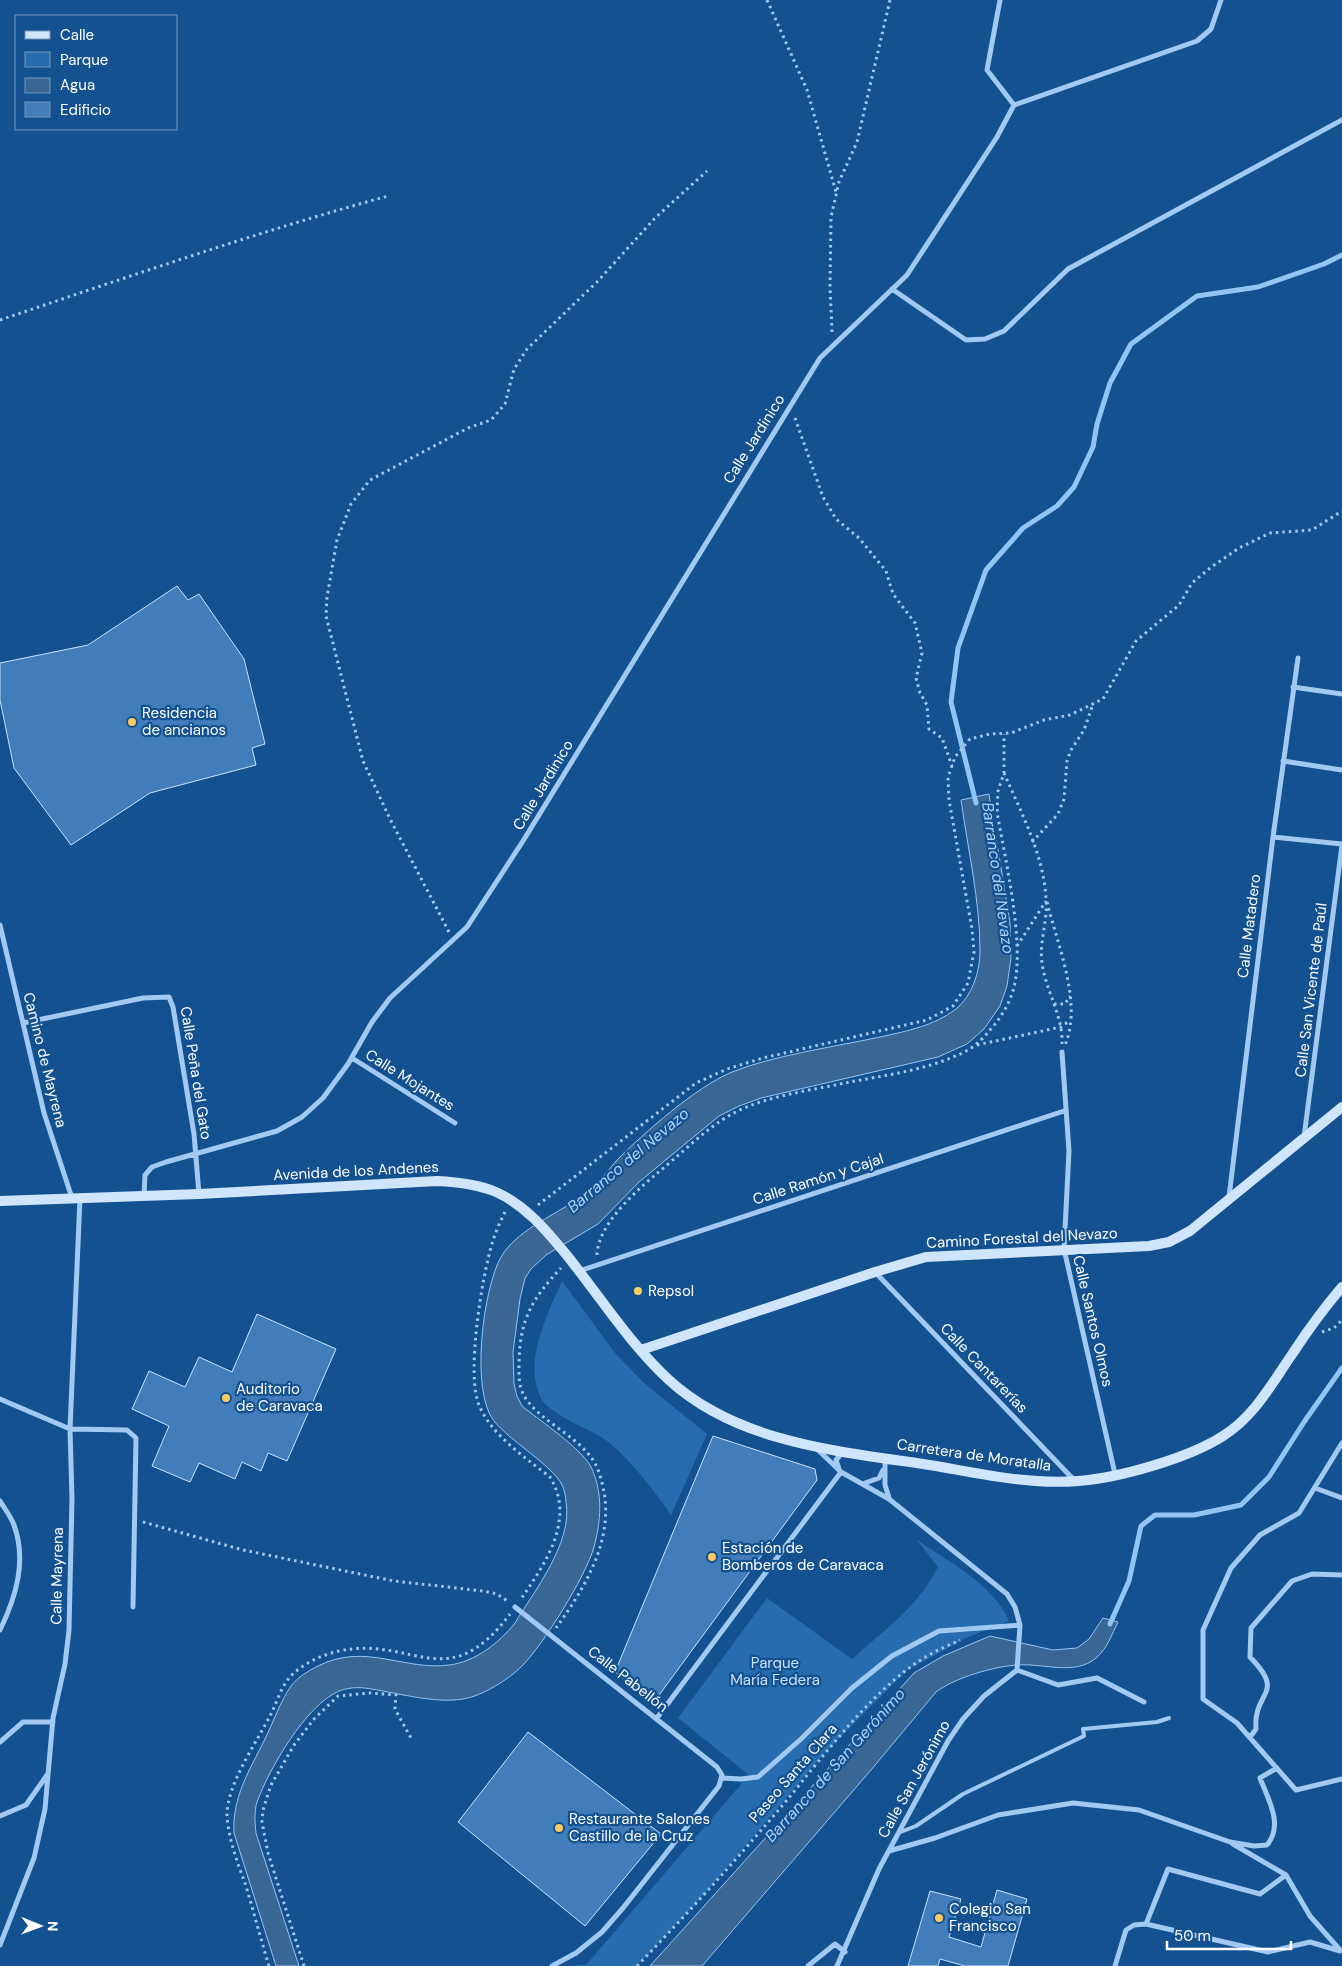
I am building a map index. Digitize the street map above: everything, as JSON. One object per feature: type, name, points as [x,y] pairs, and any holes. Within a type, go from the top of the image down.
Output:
[{"type":"main road","name":"Camino Forestal del Nevazo","points":[[641,1350],[908,1261],[946,1255],[1149,1246],[1169,1242],[1190,1231],[1342,1106]]},
{"type":"main road","name":"Avenida de los Andenes","points":[[0,1202],[199,1194],[437,1181],[473,1184],[510,1200],[528,1212],[570,1259],[641,1350]]},
{"type":"main road","name":"Carretera de Moratalla","points":[[641,1350],[671,1382],[714,1411],[752,1428],[815,1446],[855,1453],[885,1463],[1020,1479],[1076,1481],[1115,1474],[1190,1452],[1210,1444],[1244,1421],[1256,1407],[1316,1317],[1342,1287]]},
{"type":"street","points":[[1000,0],[987,70],[1014,104],[1197,41],[1211,29],[1220,0]]},
{"type":"street","name":"Calle Jardinico","points":[[144,1196],[146,1172],[166,1162],[196,1152],[277,1131],[302,1117],[323,1098],[352,1058],[372,1022],[390,998],[454,941],[479,910],[820,358],[907,275],[997,137],[1014,104]]},
{"type":"street","points":[[892,289],[966,340],[985,339],[1004,331],[1068,269],[1342,120]]},
{"type":"street","name":"Calle Matadero","points":[[1229,1198],[1273,837],[1298,658]]},
{"type":"street","points":[[1293,687],[1342,694]]},
{"type":"street","points":[[1283,761],[1342,770]]},
{"type":"street","points":[[1273,837],[1342,845]]},
{"type":"street","name":"Calle San Vicente de Paúl","points":[[1304,1137],[1342,845]]},
{"type":"street","name":"Camino de Mayrena","points":[[0,925],[44,1113],[76,1199]]},
{"type":"street","name":"Calle Peña del Gato","points":[[24,1023],[143,998],[169,998],[173,1007],[196,1152]]},
{"type":"street","name":"Calle Santos Olmos","points":[[1062,1052],[1064,1111],[1069,1151],[1064,1249],[1115,1474]]},
{"type":"street","name":"Calle Mojantes","points":[[352,1058],[455,1123]]},
{"type":"street","name":"Calle Ramón y Cajal","points":[[579,1271],[1064,1111]]},
{"type":"street","points":[[196,1152],[199,1194]]},
{"type":"street","name":"Calle Mayrena","points":[[0,1945],[34,1858],[45,1809],[52,1722],[65,1664],[69,1630],[72,1499],[70,1429],[76,1199]]},
{"type":"street","name":"Calle Cantarerías","points":[[875,1272],[1076,1481]]},
{"type":"street","points":[[0,1399],[70,1429],[118,1429],[132,1433],[136,1438],[133,1607]]},
{"type":"street","points":[[1342,1443],[1299,1513],[1260,1535],[1231,1568],[1203,1630],[1203,1699],[1237,1723],[1296,1790],[1342,1779]]},
{"type":"street","points":[[815,1446],[841,1472],[889,1499],[1007,1594],[1015,1606],[1020,1625],[1021,1643],[1018,1667],[1058,1685],[1097,1678],[1144,1702]]},
{"type":"street","points":[[841,1472],[836,1464],[839,1455],[855,1453]]},
{"type":"street","points":[[862,1483],[879,1478],[885,1463]]},
{"type":"street","points":[[885,1463],[889,1499]]},
{"type":"street","points":[[657,1718],[841,1472]]},
{"type":"street","points":[[1315,1488],[1342,1498]]},
{"type":"street","points":[[0,1501],[14,1524],[19,1548],[18,1589],[0,1630]]},
{"type":"street","points":[[1250,1737],[1256,1729],[1255,1717],[1269,1686],[1266,1673],[1250,1657],[1251,1628],[1292,1581],[1312,1574],[1342,1575]]},
{"type":"street","name":"Calle Pabellón","points":[[515,1607],[657,1718],[717,1767],[722,1776]]},
{"type":"street","points":[[0,1615],[6,1618]]},
{"type":"street","name":"Paseo Santa Clara","points":[[722,1776],[741,1779],[758,1777],[801,1739],[852,1688],[892,1656],[939,1631],[1020,1625]]},
{"type":"street","name":"Calle San Jerónimo","points":[[837,1966],[845,1952],[879,1869],[948,1741],[963,1719],[984,1696],[1018,1667]]},
{"type":"street","points":[[0,1742],[23,1722],[52,1722]]},
{"type":"street","points":[[888,1851],[935,1838],[998,1815],[1073,1803],[1139,1810],[1230,1842],[1254,1846],[1267,1844],[1272,1839],[1276,1827],[1274,1813],[1260,1778],[1277,1768]]},
{"type":"street","points":[[0,1816],[26,1805],[48,1774]]},
{"type":"street","points":[[552,1966],[589,1943],[623,1908],[719,1786],[722,1776]]},
{"type":"street","points":[[1230,1842],[1286,1875],[1310,1916],[1341,1952]]},
{"type":"street","points":[[1146,1924],[1168,1869],[1260,1894],[1286,1875]]},
{"type":"street","points":[[1115,1966],[1126,1930],[1134,1926],[1146,1924],[1268,1952],[1310,1942],[1341,1952]]},
{"type":"street","points":[[808,1966],[836,1944],[845,1952]]},
{"type":"lane","points":[[898,1833],[916,1826],[963,1794],[1084,1736],[1083,1729],[1156,1722],[1169,1718]]},
{"type":"path","points":[[767,0],[807,90],[836,195]]},
{"type":"path","points":[[833,346],[830,279],[832,217],[839,182],[857,142],[890,0]]},
{"type":"path","points":[[454,941],[390,819],[363,761],[326,616],[327,597],[337,540],[351,504],[370,480],[468,428],[491,420],[505,404],[514,369],[527,350],[598,281],[655,218],[707,171]]},
{"type":"path","points":[[0,320],[333,211],[388,196]]},
{"type":"path","points":[[790,406],[823,497],[836,518],[859,538],[886,571],[893,594],[915,622],[922,653],[916,678],[920,693],[927,705],[927,722],[929,729],[942,738],[952,766]]},
{"type":"path","points":[[528,1212],[696,1083],[727,1068],[763,1058],[927,1020],[953,1006],[968,983],[974,952],[972,929],[949,800],[948,776],[955,757],[970,739],[990,734],[1012,733],[1044,720],[1070,715],[1103,699],[1136,641],[1179,605],[1192,583],[1210,568],[1239,548],[1270,533],[1312,530],[1342,511]]},
{"type":"path","points":[[1032,842],[1058,814],[1064,799],[1067,761],[1071,750],[1084,730],[1093,704]]},
{"type":"path","points":[[974,1046],[996,1022],[1007,1005],[1014,988],[1016,947],[997,812],[998,791],[1004,772],[1004,733]]},
{"type":"path","points":[[1004,772],[1043,874],[1046,900],[1064,963],[1070,996],[1069,1036],[1062,1052]]},
{"type":"path","points":[[1016,947],[1046,900]]},
{"type":"path","points":[[1046,900],[1041,941],[1041,961],[1045,981],[1061,1027],[1062,1052]]},
{"type":"path","points":[[1053,1003],[1064,1004],[1070,996]]},
{"type":"path","points":[[596,1265],[597,1248],[602,1230],[645,1184],[732,1114],[769,1100],[805,1091],[931,1065],[974,1046],[1061,1027],[1069,1022]]},
{"type":"path","points":[[269,1966],[232,1842],[228,1805],[252,1750],[289,1678],[304,1665],[341,1650],[361,1649],[447,1660],[485,1642],[496,1633],[515,1607],[545,1562],[556,1536],[561,1513],[559,1495],[550,1477],[492,1425],[482,1413],[476,1398],[475,1359],[480,1302],[492,1244],[510,1200]]},
{"type":"path","points":[[551,1635],[569,1610],[596,1560],[607,1510],[602,1482],[594,1461],[572,1438],[527,1400],[520,1388],[520,1350],[523,1323],[531,1305],[542,1289],[570,1259]]},
{"type":"path","points":[[135,1519],[243,1550],[394,1581],[497,1594],[515,1607]]},
{"type":"path","name":"Paseo Santa Clara","points":[[637,1966],[695,1905],[821,1757],[869,1705],[929,1655],[966,1638]]},
{"type":"path","points":[[304,1966],[264,1835],[262,1810],[268,1792],[279,1770],[301,1735],[338,1696],[370,1693],[396,1695],[395,1709],[411,1738]]},
{"type":"green space","points":[[562,1281],[615,1353],[644,1383],[707,1434],[671,1515],[644,1478],[612,1445],[600,1436],[560,1415],[542,1400],[537,1386],[535,1371],[536,1355],[544,1324]]},
{"type":"green space","name":"Parque María Federa","points":[[916,1539],[956,1565],[981,1585],[993,1596],[1009,1621],[966,1638],[906,1671],[821,1757],[701,1898],[637,1966],[565,1966],[586,1965],[749,1775],[678,1718],[767,1598],[852,1659],[910,1606],[930,1581],[938,1567]]},
{"type":"water","points":[[989,794],[1010,923],[1011,958],[1007,986],[1000,1006],[984,1029],[967,1044],[938,1057],[761,1098],[719,1116],[639,1182],[598,1224],[546,1255],[531,1269],[525,1278],[520,1299],[513,1352],[514,1384],[517,1396],[522,1406],[571,1444],[592,1469],[596,1478],[600,1508],[594,1547],[582,1575],[563,1610],[531,1656],[510,1677],[478,1695],[452,1700],[427,1699],[365,1688],[348,1688],[326,1698],[290,1739],[270,1773],[255,1810],[256,1833],[299,1966],[276,1966],[234,1833],[234,1820],[239,1796],[247,1774],[287,1692],[303,1674],[335,1659],[368,1657],[432,1666],[459,1663],[477,1656],[502,1638],[515,1623],[551,1565],[564,1533],[567,1517],[566,1498],[562,1485],[550,1470],[494,1421],[487,1407],[482,1387],[482,1340],[485,1315],[489,1292],[501,1257],[519,1236],[571,1204],[594,1187],[617,1160],[656,1124],[687,1099],[718,1079],[732,1072],[767,1061],[920,1027],[939,1020],[962,1004],[971,990],[977,975],[980,951],[976,894],[961,800]]},
{"type":"water","points":[[1103,1618],[1118,1622],[1103,1650],[1088,1663],[1069,1668],[1018,1665],[998,1668],[953,1682],[936,1692],[702,1966],[650,1966],[914,1673],[943,1656],[990,1636],[1053,1650],[1077,1648],[1089,1639]]},
{"type":"building","name":"Residencia de ancianos","points":[[177,586],[188,600],[199,594],[244,659],[265,744],[252,748],[256,765],[150,793],[71,845],[14,768],[0,700],[0,663],[88,645]]},
{"type":"building","name":"Auditorio de Caravaca","points":[[257,1314],[336,1349],[287,1461],[268,1453],[261,1471],[242,1462],[235,1479],[199,1463],[190,1482],[152,1466],[169,1426],[132,1409],[149,1371],[185,1387],[199,1357],[232,1372]]},
{"type":"building","name":"Estación de Bomberos de Caravaca","points":[[713,1436],[815,1469],[817,1480],[654,1702],[615,1672]]},
{"type":"building","name":"Restaurante Salones Castillo de la Cruz","points":[[528,1732],[661,1834],[585,1926],[458,1822]]},
{"type":"building","name":"Colegio San Francisco","points":[[997,1890],[1027,1899],[1008,1966],[965,1966],[940,1959],[938,1966],[908,1966],[930,1891],[961,1899],[949,1937],[981,1947]]},
{"type":"waterway","name":"Barranco del Nevazo","points":[[976,803],[951,702],[958,648],[986,570],[1023,528],[1057,506],[1074,487],[1093,447],[1097,424],[1110,383],[1131,344],[1197,296],[1258,287],[1324,264],[1342,255]]},
{"type":"waterway","name":"Barranco de San Gerónimo","points":[[1110,1624],[1129,1581],[1141,1526],[1155,1515],[1194,1515],[1241,1505],[1269,1477],[1304,1422],[1342,1368]]},
{"type":"place","name":"Residencia de ancianos","points":[[132,722]]},
{"type":"place","name":"Repsol","points":[[638,1291]]},
{"type":"place","name":"Auditorio de Caravaca","points":[[226,1398]]},
{"type":"place","name":"Estación de Bomberos de Caravaca","points":[[712,1557]]},
{"type":"place","name":"Restaurante Salones Castillo de la Cruz","points":[[559,1828]]},
{"type":"place","name":"Colegio San Francisco","points":[[939,1918]]}]
